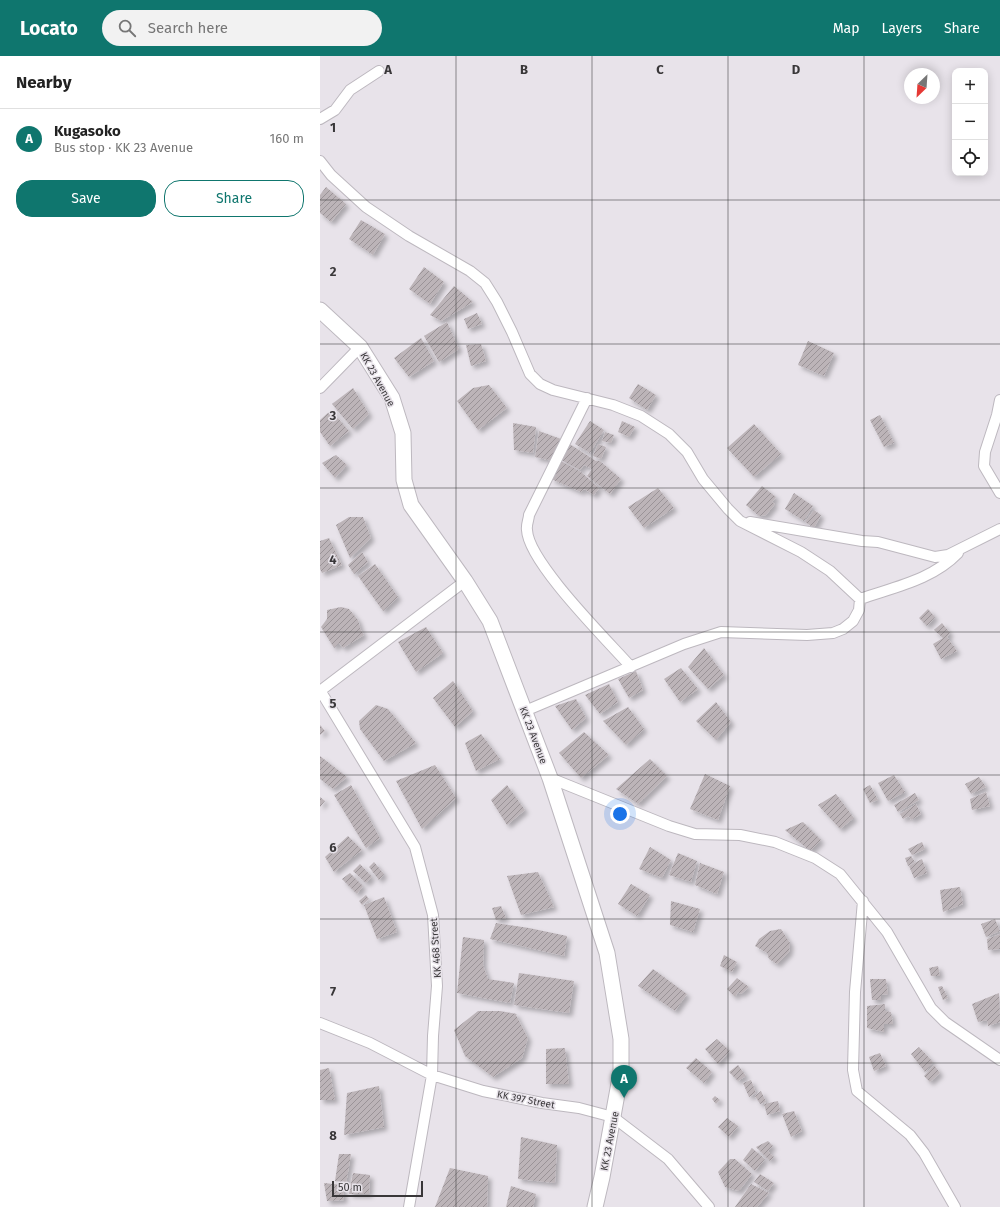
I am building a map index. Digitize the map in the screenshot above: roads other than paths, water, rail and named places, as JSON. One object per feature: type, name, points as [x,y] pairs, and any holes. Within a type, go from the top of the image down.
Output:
[{"type":"main road","name":"KK 23 Avenue","points":[[320,310],[360,347],[392,398],[403,433],[404,480],[411,506],[465,581],[490,621],[550,778],[607,953],[621,1039],[621,1072],[614,1117],[595,1207]]},
{"type":"street","points":[[320,119],[335,110],[350,90],[379,71]]},
{"type":"street","points":[[320,161],[331,174],[366,207],[409,236],[470,271],[485,283],[497,302],[512,332],[530,374],[540,384],[553,390],[613,405],[641,416],[669,434],[687,452],[703,479],[728,510],[740,521],[801,552],[824,567],[860,599]]},
{"type":"street","points":[[320,388],[360,347]]},
{"type":"street","points":[[587,398],[529,515],[526,530],[532,548],[547,572],[631,667]]},
{"type":"street","points":[[1000,400],[997,415],[985,452],[984,466],[1000,493]]},
{"type":"street","points":[[740,521],[878,542],[935,557],[948,555],[1000,528]]},
{"type":"street","points":[[860,599],[924,578],[952,559],[964,547]]},
{"type":"street","points":[[320,691],[465,581]]},
{"type":"street","points":[[525,711],[684,644],[721,632],[807,635],[833,634],[843,629],[853,621],[859,610],[860,599]]},
{"type":"street","name":"KK 468 Street","points":[[320,691],[415,847],[433,915],[437,986],[432,1075],[409,1207]]},
{"type":"street","points":[[550,778],[669,826],[695,834],[740,835],[775,842],[815,858],[840,874],[887,932],[931,1008],[945,1022],[1000,1060]]},
{"type":"street","points":[[863,901],[855,992],[853,1070],[857,1090],[910,1135],[924,1153],[955,1207]]},
{"type":"street","name":"KK 397 Street","points":[[320,1023],[370,1043],[432,1075],[483,1091],[542,1103],[579,1108],[614,1117],[668,1159],[709,1207]]},
{"type":"place","name":"Kugasoko","points":[[624,1098]]}]
